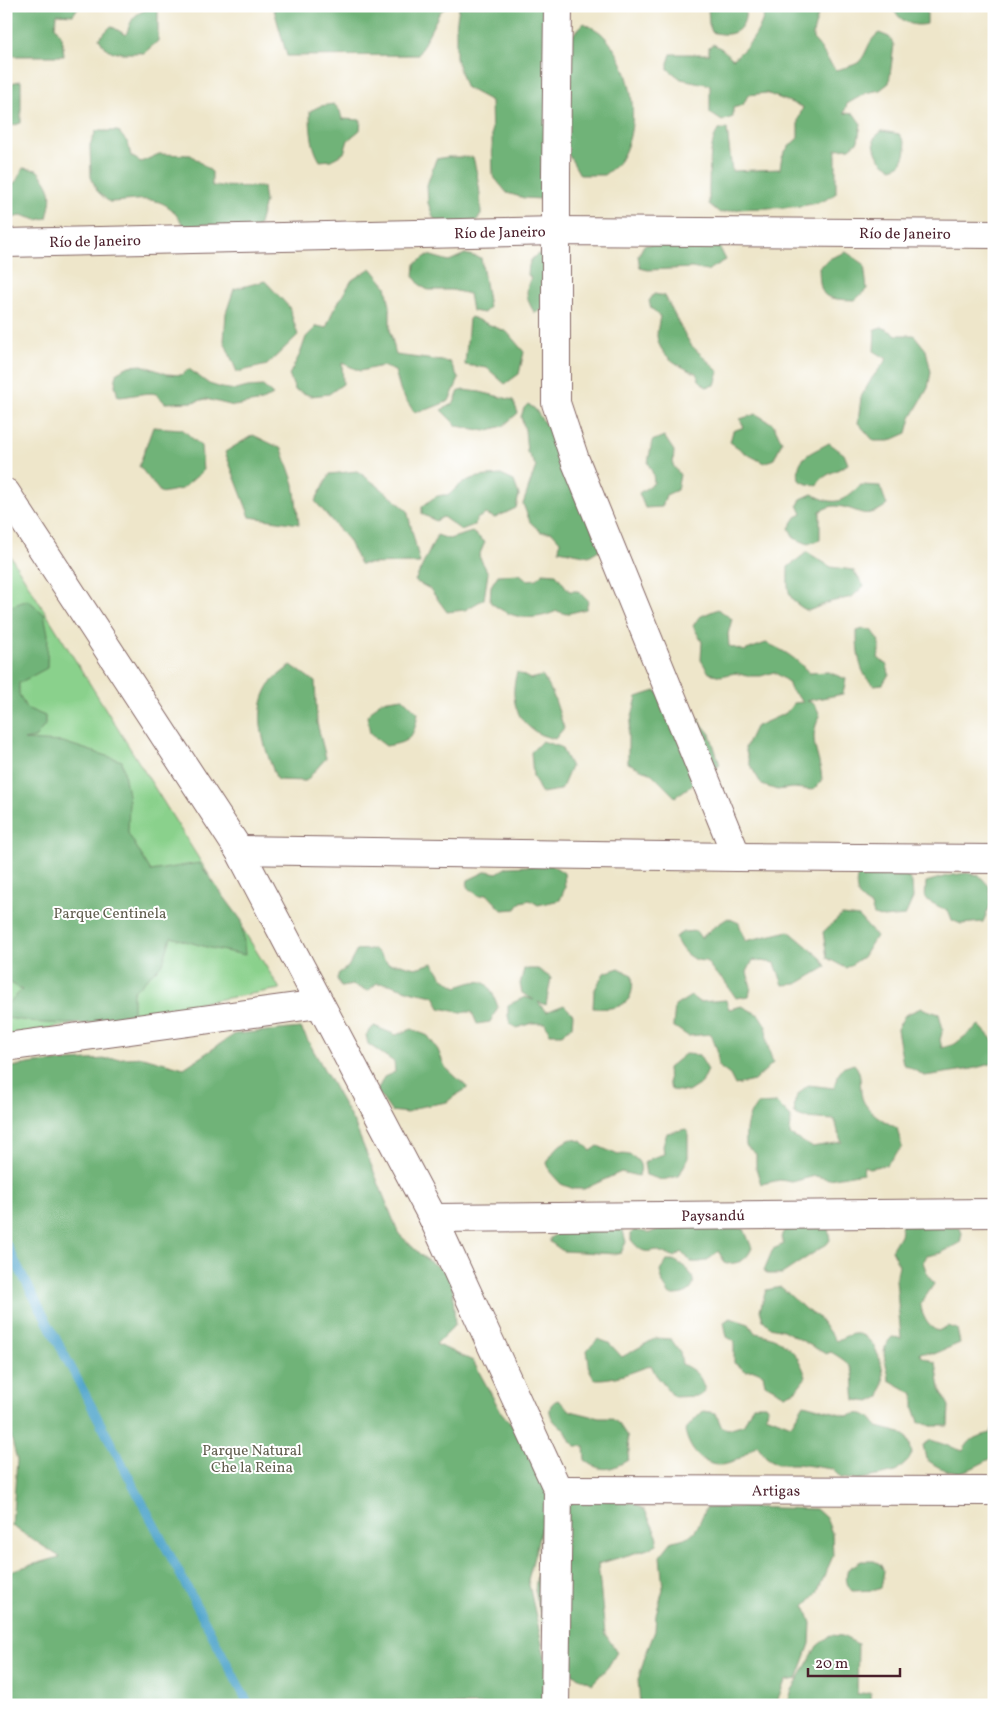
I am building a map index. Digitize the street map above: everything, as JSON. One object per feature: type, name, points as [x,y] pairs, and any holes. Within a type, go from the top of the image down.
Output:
[{"type":"street","points":[[558,6],[556,403],[575,460],[737,857]]},
{"type":"street","name":"Río de Janeiro","points":[[6,243],[556,231],[994,234]]},
{"type":"street","points":[[6,493],[239,850],[433,1218],[558,1490],[554,1705]]},
{"type":"street","points":[[239,850],[994,859]]},
{"type":"street","points":[[6,1047],[320,1004]]},
{"type":"street","name":"Paysandú","points":[[433,1218],[994,1213]]},
{"type":"street","name":"Artigas","points":[[558,1490],[994,1491]]},
{"type":"green space","points":[[6,6],[79,6],[73,15],[57,14],[55,26],[62,37],[64,56],[6,56]]},
{"type":"green space","points":[[273,6],[448,6],[440,12],[418,55],[287,56]]},
{"type":"green space","points":[[459,6],[547,6],[556,173],[541,199],[524,198],[507,193],[493,176],[491,101],[465,87],[456,58],[456,27]]},
{"type":"green space","points":[[680,6],[745,6],[744,21],[742,26],[733,33],[720,34],[712,32],[709,24],[708,8],[680,8]]},
{"type":"green space","points":[[760,6],[817,6],[818,14],[813,39],[836,70],[859,62],[872,40],[879,33],[889,37],[894,45],[889,83],[880,90],[866,93],[847,104],[844,113],[854,114],[861,124],[858,141],[850,148],[836,149],[836,193],[828,199],[817,203],[791,207],[740,209],[720,213],[709,204],[711,153],[715,135],[719,130],[727,129],[732,171],[780,169],[785,151],[798,138],[798,120],[803,107],[766,93],[748,95],[743,105],[733,108],[733,117],[722,121],[710,113],[710,85],[681,79],[668,69],[668,63],[671,54],[709,54],[709,47],[713,44],[733,59],[748,45],[756,34],[764,15]]},
{"type":"green space","points":[[891,6],[927,6],[927,24],[916,25],[906,22]]},
{"type":"green space","points":[[151,8],[158,11],[158,41],[144,53],[117,53],[107,49],[102,44],[99,38],[111,26],[126,35],[134,17],[140,12]]},
{"type":"green space","points":[[584,23],[601,33],[612,45],[627,76],[631,93],[632,128],[628,144],[620,161],[604,175],[580,175],[566,150],[567,41]]},
{"type":"green space","points":[[21,81],[21,123],[6,128],[6,86]]},
{"type":"green space","points":[[334,104],[340,111],[342,119],[361,120],[360,130],[348,140],[344,153],[331,160],[320,161],[313,144],[310,111],[320,106]]},
{"type":"green space","points":[[96,131],[118,131],[128,143],[131,156],[141,162],[159,154],[191,155],[212,172],[212,186],[263,187],[265,202],[258,228],[220,234],[209,224],[185,227],[170,208],[156,201],[109,202],[97,191],[91,177],[90,145]]},
{"type":"green space","points":[[882,131],[899,134],[904,142],[906,153],[900,165],[892,168],[878,156],[874,138]]},
{"type":"green space","points":[[473,157],[475,164],[480,193],[481,215],[465,234],[447,231],[434,219],[428,203],[427,185],[436,159]]},
{"type":"green space","points":[[23,168],[37,170],[49,187],[51,197],[47,218],[37,220],[21,215],[6,221],[6,184],[12,185]]},
{"type":"green space","points":[[716,240],[726,260],[707,271],[692,268],[648,270],[640,268],[638,256],[644,245]]},
{"type":"green space","points":[[846,252],[864,264],[867,289],[855,300],[830,298],[822,291],[821,286],[819,267],[831,258]]},
{"type":"green space","points":[[541,253],[547,254],[549,306],[535,313],[527,296],[531,278],[528,275],[528,271],[532,259]]},
{"type":"green space","points":[[465,254],[481,258],[489,307],[484,313],[472,311],[469,294],[452,290],[428,290],[421,286],[414,277],[415,264],[428,255],[449,261]]},
{"type":"green space","points":[[371,268],[386,286],[390,306],[390,330],[396,355],[450,362],[459,379],[449,401],[429,409],[414,412],[401,392],[395,371],[382,366],[360,371],[342,363],[343,384],[329,394],[311,396],[295,390],[289,375],[306,337],[317,326],[326,328],[333,311],[352,280]]},
{"type":"green space","points":[[265,281],[289,307],[298,335],[267,365],[237,372],[224,341],[226,313],[234,289]]},
{"type":"green space","points":[[654,294],[665,296],[691,345],[719,372],[715,385],[706,387],[699,380],[696,373],[683,368],[666,355],[657,336],[660,316],[651,308],[649,301]]},
{"type":"green space","points":[[471,317],[507,332],[524,352],[519,374],[505,384],[487,368],[465,365],[469,319]]},
{"type":"green space","points":[[882,327],[897,335],[914,335],[926,350],[931,372],[928,388],[911,418],[907,433],[889,441],[874,441],[858,423],[861,397],[872,378],[887,359],[874,351],[875,329]]},
{"type":"green space","points":[[142,365],[167,374],[181,375],[189,369],[209,384],[236,390],[263,386],[273,395],[262,401],[234,406],[206,399],[193,402],[165,403],[153,393],[118,397],[115,385],[117,372],[129,366]]},
{"type":"green space","points":[[464,390],[513,400],[518,413],[503,426],[485,431],[457,426],[441,410],[454,403],[459,391]]},
{"type":"green space","points":[[528,404],[535,409],[545,424],[557,435],[575,496],[602,548],[589,556],[559,550],[560,541],[552,532],[541,532],[530,522],[523,504],[536,466],[527,452],[525,430],[521,417],[524,408]]},
{"type":"green space","points":[[756,414],[773,424],[782,442],[774,459],[764,463],[730,442],[733,431],[744,427],[740,419]]},
{"type":"green space","points":[[153,427],[182,429],[201,446],[203,471],[182,489],[161,493],[139,466]]},
{"type":"green space","points":[[253,435],[282,449],[294,484],[299,524],[250,517],[225,452]]},
{"type":"green space","points":[[664,436],[674,451],[673,465],[680,475],[677,490],[666,495],[662,507],[645,508],[639,493],[654,483],[653,474],[648,463],[652,441]]},
{"type":"green space","points":[[829,443],[844,454],[848,464],[827,475],[817,485],[807,484],[799,480],[799,466],[805,457]]},
{"type":"green space","points":[[357,471],[407,510],[420,563],[360,564],[348,540],[315,501],[330,474]]},
{"type":"green space","points":[[501,475],[514,481],[519,495],[516,508],[495,518],[486,514],[478,518],[474,525],[461,530],[443,517],[436,521],[422,514],[422,507],[432,499],[441,495],[449,495],[467,481],[478,477]]},
{"type":"green space","points":[[861,485],[880,486],[887,505],[872,513],[861,513],[835,506],[827,508],[820,511],[820,540],[808,544],[794,538],[789,528],[796,517],[802,514],[798,505],[801,499],[812,494],[827,500],[838,501]]},
{"type":"green space","points":[[472,532],[485,542],[479,556],[488,573],[484,599],[465,610],[447,612],[430,589],[415,581],[437,535],[449,539]]},
{"type":"green space","name":"Parque Centinela","points":[[6,549],[280,989],[6,1036]]},
{"type":"green space","points":[[807,552],[831,567],[853,570],[864,586],[852,597],[830,602],[808,611],[801,607],[789,593],[788,567]]},
{"type":"green space","points":[[543,573],[556,574],[569,591],[578,591],[588,601],[586,609],[566,614],[557,611],[539,617],[522,617],[506,612],[490,602],[491,586],[498,575],[520,574],[527,580],[537,579]]},
{"type":"green space","name":"Parque Centinela","points":[[28,600],[44,614],[48,634],[47,668],[19,683],[19,694],[26,708],[45,716],[45,725],[35,738],[24,740],[63,742],[122,761],[129,801],[128,833],[151,871],[199,863],[242,921],[245,955],[171,937],[163,963],[133,992],[133,1013],[87,1024],[43,1023],[6,1018],[6,1005],[22,990],[6,980],[6,608]]},
{"type":"green space","points":[[718,609],[732,619],[728,634],[729,646],[744,651],[766,643],[790,655],[809,673],[828,672],[846,679],[843,694],[806,701],[814,704],[820,716],[814,733],[814,741],[822,781],[813,790],[793,788],[777,790],[762,785],[750,765],[745,748],[755,727],[786,713],[794,703],[803,702],[791,690],[788,682],[774,672],[761,676],[747,676],[735,673],[721,676],[709,673],[701,660],[702,642],[693,626],[699,617]]},
{"type":"green space","points":[[863,629],[872,630],[877,637],[880,647],[878,658],[887,665],[889,674],[883,684],[874,685],[869,681],[862,668],[858,653],[857,631]]},
{"type":"green space","points":[[291,665],[315,682],[317,723],[326,758],[306,781],[277,780],[264,743],[262,730],[262,704],[266,692],[273,680]]},
{"type":"green space","points":[[517,672],[530,679],[542,676],[550,688],[564,728],[555,739],[536,732],[529,727],[518,713],[514,698]]},
{"type":"green space","points":[[655,691],[686,705],[710,734],[720,765],[675,797],[652,774],[628,763],[628,733],[637,697]]},
{"type":"green space","points":[[403,698],[418,713],[415,728],[406,740],[386,746],[370,734],[367,716],[381,701]]},
{"type":"green space","points":[[542,741],[561,747],[571,767],[561,790],[541,793],[533,776],[531,752]]},
{"type":"green space","points":[[552,865],[564,873],[565,888],[560,900],[538,905],[530,900],[521,902],[516,909],[502,910],[487,894],[479,896],[467,887],[468,880],[487,871],[497,873],[507,867]]},
{"type":"green space","points":[[901,869],[912,882],[913,898],[905,916],[883,918],[874,915],[871,906],[858,894],[856,886],[857,877],[869,870]]},
{"type":"green space","points":[[966,873],[979,875],[990,887],[991,904],[983,922],[961,924],[952,920],[949,912],[925,899],[926,882]]},
{"type":"green space","points":[[842,915],[859,917],[876,936],[863,957],[846,968],[827,958],[823,932]]},
{"type":"green space","points":[[728,918],[739,923],[745,941],[789,931],[822,959],[826,967],[797,984],[783,985],[775,963],[753,960],[747,972],[751,987],[749,996],[736,998],[723,979],[717,975],[706,961],[700,961],[686,954],[675,937],[683,932],[696,931],[701,938]]},
{"type":"green space","points":[[374,949],[389,964],[400,964],[415,968],[433,963],[442,977],[457,987],[473,982],[484,983],[491,991],[498,1007],[490,1022],[477,1024],[472,1012],[458,1012],[440,1008],[434,996],[413,992],[389,984],[377,983],[368,991],[353,985],[341,987],[337,979],[339,973],[348,967],[357,950]]},
{"type":"green space","points":[[619,968],[632,975],[633,985],[629,999],[624,1004],[611,1008],[593,1008],[594,991],[604,973]]},
{"type":"green space","points":[[524,969],[538,969],[551,978],[546,1005],[538,1002],[546,1012],[564,1005],[573,1014],[572,1026],[562,1034],[550,1034],[545,1023],[532,1023],[517,1028],[510,1024],[508,1005],[525,997],[534,1000],[522,993],[520,984]]},
{"type":"green space","points":[[691,996],[699,1002],[726,1000],[729,1009],[742,1006],[759,1015],[766,1026],[767,1043],[773,1063],[754,1081],[735,1085],[730,1075],[718,1066],[717,1050],[711,1034],[688,1036],[673,1026],[675,1006]]},
{"type":"green space","points":[[921,1008],[939,1014],[943,1029],[940,1040],[942,1048],[955,1044],[979,1025],[994,1041],[994,1063],[972,1069],[925,1076],[903,1064],[897,1029],[905,1015]]},
{"type":"green space","points":[[374,1026],[396,1035],[412,1029],[428,1036],[438,1050],[445,1067],[468,1088],[447,1102],[419,1107],[407,1113],[391,1111],[377,1091],[384,1077],[395,1072],[394,1062],[368,1044],[366,1035]]},
{"type":"green space","name":"Parque Natural Che la Reina","points":[[301,1028],[355,1125],[399,1234],[422,1256],[452,1277],[455,1325],[436,1344],[473,1361],[501,1412],[534,1452],[550,1493],[634,1503],[645,1510],[658,1538],[657,1544],[648,1549],[598,1564],[605,1634],[617,1652],[608,1667],[592,1684],[566,1670],[549,1653],[535,1591],[543,1521],[528,1580],[547,1667],[547,1705],[6,1705],[6,1572],[60,1557],[12,1526],[17,1460],[6,1418],[6,1068],[35,1063],[143,1057],[184,1068],[235,1034]]},
{"type":"green space","points":[[685,1054],[699,1055],[708,1070],[702,1083],[688,1092],[672,1090],[669,1085],[668,1068]]},
{"type":"green space","points":[[854,1064],[859,1071],[864,1103],[876,1116],[897,1128],[902,1147],[886,1165],[869,1168],[864,1166],[863,1173],[829,1179],[815,1176],[792,1182],[780,1180],[761,1184],[756,1168],[756,1154],[746,1146],[747,1124],[750,1114],[757,1104],[777,1103],[791,1117],[790,1135],[812,1147],[842,1142],[835,1120],[803,1118],[795,1115],[794,1105],[798,1095],[808,1085],[834,1088],[842,1068]]},
{"type":"green space","points":[[686,1129],[688,1131],[688,1158],[679,1176],[662,1180],[646,1175],[644,1163],[664,1154],[663,1145],[667,1133]]},
{"type":"green space","points":[[572,1139],[582,1141],[591,1151],[598,1146],[618,1155],[632,1156],[639,1163],[640,1171],[638,1176],[621,1172],[584,1189],[574,1189],[561,1184],[550,1172],[547,1163],[557,1148]]},
{"type":"green space","points":[[710,1218],[722,1231],[733,1227],[744,1229],[752,1248],[745,1259],[726,1264],[718,1251],[706,1261],[691,1262],[682,1252],[675,1257],[655,1250],[644,1251],[631,1240],[631,1234],[634,1230],[650,1233],[664,1226]]},
{"type":"green space","points":[[615,1220],[623,1231],[626,1242],[621,1253],[563,1251],[550,1242],[550,1238],[569,1226]]},
{"type":"green space","points":[[819,1221],[828,1228],[830,1240],[827,1244],[782,1274],[767,1274],[764,1270],[773,1249],[784,1244],[781,1238],[786,1228],[796,1223]]},
{"type":"green space","points":[[902,1223],[959,1227],[962,1233],[960,1243],[941,1253],[927,1256],[923,1262],[934,1284],[920,1305],[924,1317],[931,1327],[938,1331],[948,1326],[957,1329],[960,1343],[934,1354],[920,1352],[921,1356],[936,1363],[940,1389],[949,1406],[948,1426],[932,1426],[919,1422],[914,1408],[914,1394],[889,1380],[884,1357],[885,1348],[892,1337],[901,1338],[896,1279],[899,1265],[891,1250],[900,1235]]},
{"type":"green space","points":[[673,1260],[688,1270],[692,1276],[692,1288],[680,1295],[670,1295],[663,1284],[660,1271],[667,1261]]},
{"type":"green space","points":[[781,1287],[806,1310],[818,1317],[836,1341],[855,1334],[864,1336],[869,1340],[877,1353],[882,1368],[883,1384],[880,1397],[870,1402],[855,1400],[852,1371],[846,1362],[831,1352],[826,1354],[783,1330],[770,1327],[763,1320],[760,1310],[766,1290]]},
{"type":"green space","points":[[730,1318],[749,1324],[755,1333],[773,1338],[788,1347],[803,1368],[806,1377],[796,1390],[785,1395],[765,1384],[763,1374],[754,1370],[746,1371],[734,1363],[734,1341],[727,1337],[724,1322]]},
{"type":"green space","points":[[656,1338],[671,1339],[680,1352],[682,1364],[700,1377],[705,1391],[699,1396],[674,1397],[656,1375],[651,1365],[616,1377],[594,1379],[590,1371],[587,1350],[598,1339],[609,1343],[622,1357]]},
{"type":"green space","points":[[558,1400],[571,1411],[599,1418],[611,1418],[619,1424],[627,1436],[628,1460],[606,1469],[596,1467],[585,1460],[584,1446],[576,1446],[571,1442],[564,1428],[552,1419],[550,1414],[551,1406],[553,1402]]},
{"type":"green space","points":[[804,1404],[848,1416],[861,1414],[869,1416],[877,1427],[906,1436],[912,1454],[908,1461],[896,1472],[857,1480],[841,1478],[832,1469],[798,1464],[777,1464],[766,1457],[757,1445],[735,1461],[717,1465],[702,1459],[687,1438],[685,1430],[703,1411],[716,1413],[721,1426],[728,1429],[744,1424],[753,1405],[765,1405],[768,1409],[766,1415],[791,1425]]},
{"type":"green space","points":[[994,1425],[994,1457],[975,1467],[960,1472],[953,1472],[936,1466],[926,1459],[923,1445],[931,1440],[963,1451],[974,1438],[991,1433]]},
{"type":"green space","points":[[706,1508],[816,1509],[826,1518],[832,1533],[833,1556],[817,1593],[805,1606],[811,1623],[810,1644],[797,1679],[785,1681],[778,1699],[780,1705],[640,1705],[638,1680],[655,1631],[656,1614],[663,1589],[660,1556],[672,1541],[686,1537],[695,1531]]},
{"type":"green space","points":[[861,1561],[874,1561],[880,1564],[884,1571],[881,1588],[852,1591],[850,1589],[847,1581],[848,1569]]},
{"type":"green space","points":[[831,1635],[842,1636],[858,1644],[857,1694],[871,1693],[872,1705],[787,1705],[792,1690],[817,1646]]},
{"type":"waterway","points":[[6,1244],[249,1705]]}]
